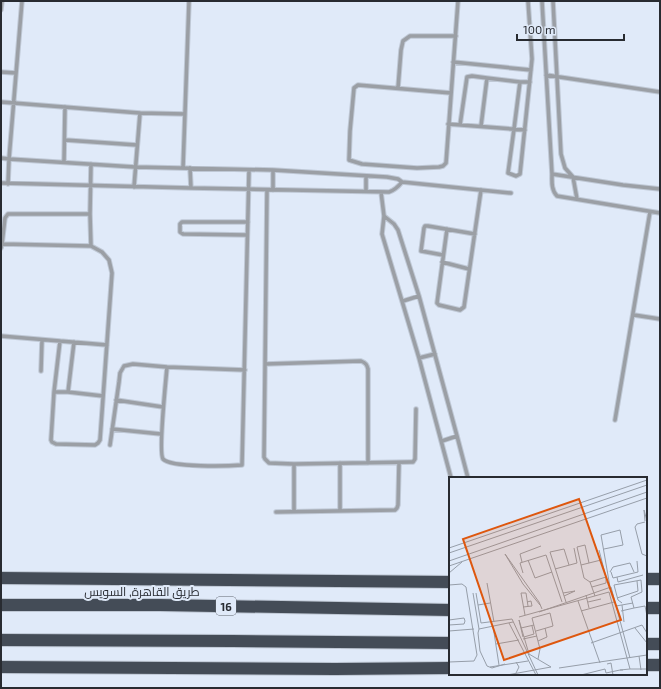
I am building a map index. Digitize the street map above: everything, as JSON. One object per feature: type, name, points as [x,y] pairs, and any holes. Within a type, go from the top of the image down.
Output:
[{"type":"highway","name":"16","points":[[1,578],[449,582]]},
{"type":"highway","points":[[647,579],[660,579]]},
{"type":"highway","name":"طريق القاهرة, السويس","points":[[1,605],[160,605],[449,610]]},
{"type":"highway","points":[[647,608],[660,608]]},
{"type":"highway","points":[[1,640],[449,644]]},
{"type":"highway","points":[[647,644],[660,644]]},
{"type":"highway","points":[[647,665],[660,665]]},
{"type":"highway","points":[[1,666],[335,669],[449,668]]},
{"type":"lane","points":[[1,10],[2,1]]},
{"type":"lane","points":[[8,184],[22,1]]},
{"type":"lane","points":[[183,168],[189,1]]},
{"type":"lane","points":[[451,93],[358,85],[354,88],[349,160],[362,164],[417,168],[439,167],[443,166],[446,162],[458,1]]},
{"type":"lane","points":[[520,82],[508,173],[516,176],[520,174],[532,59],[528,1]]},
{"type":"lane","points":[[542,1],[554,193],[557,196],[660,213]]},
{"type":"lane","points":[[553,1],[561,154],[565,168],[573,177],[577,199]]},
{"type":"lane","points":[[398,88],[401,50],[404,41],[410,36],[456,36]]},
{"type":"lane","points":[[453,62],[531,70]]},
{"type":"lane","points":[[1,72],[16,73]]},
{"type":"lane","points":[[546,75],[660,92]]},
{"type":"lane","points":[[460,125],[467,77],[472,76],[530,82]]},
{"type":"lane","points":[[481,126],[487,78]]},
{"type":"lane","points":[[1,102],[140,113],[185,114]]},
{"type":"lane","points":[[64,162],[65,107]]},
{"type":"lane","points":[[134,187],[140,113]]},
{"type":"lane","points":[[448,124],[524,130]]},
{"type":"lane","points":[[65,140],[137,145]]},
{"type":"lane","points":[[1,158],[135,167],[273,170],[366,176],[392,178],[398,179],[402,182],[511,193]]},
{"type":"lane","points":[[90,164],[91,246]]},
{"type":"lane","points":[[190,168],[191,188]]},
{"type":"lane","points":[[167,367],[161,434],[161,455],[164,460],[170,463],[204,466],[242,465],[249,170]]},
{"type":"lane","points":[[273,170],[273,190]]},
{"type":"lane","points":[[552,174],[660,189]]},
{"type":"lane","points":[[366,176],[366,191]]},
{"type":"lane","points":[[1,183],[389,192],[398,187],[402,182]]},
{"type":"lane","points":[[267,190],[265,459],[269,462],[294,464],[413,462],[415,459],[416,409]]},
{"type":"lane","points":[[447,229],[437,304],[460,310],[463,308],[470,269],[481,190]]},
{"type":"lane","points":[[381,192],[384,216],[382,234],[403,301],[451,477]]},
{"type":"lane","points":[[615,420],[634,315],[650,212]]},
{"type":"lane","points":[[60,341],[54,392],[51,440],[56,444],[95,445],[100,440],[112,273],[109,260],[102,252],[91,246],[1,246],[5,218],[8,214],[90,214]]},
{"type":"lane","points":[[384,216],[394,224],[398,230],[419,296],[458,436],[468,477]]},
{"type":"lane","points":[[247,235],[183,234],[179,231],[180,224],[182,222],[248,222]]},
{"type":"lane","points":[[443,255],[422,251],[424,228],[426,226],[474,234]]},
{"type":"lane","points":[[442,262],[470,269]]},
{"type":"lane","points":[[403,301],[419,296]]},
{"type":"lane","points":[[634,315],[660,319]]},
{"type":"lane","points":[[1,336],[107,345]]},
{"type":"lane","points":[[41,371],[42,340]]},
{"type":"lane","points":[[68,392],[74,342]]},
{"type":"lane","points":[[419,358],[435,354]]},
{"type":"lane","points":[[265,364],[365,362],[368,369],[368,463]]},
{"type":"lane","points":[[110,445],[120,373],[124,366],[133,364],[244,370]]},
{"type":"lane","points":[[54,392],[103,396]]},
{"type":"lane","points":[[116,400],[163,407]]},
{"type":"lane","points":[[112,429],[161,434]]},
{"type":"lane","points":[[442,441],[458,436]]},
{"type":"lane","points":[[276,512],[395,510],[398,504],[399,463]]},
{"type":"lane","points":[[294,464],[294,511]]},
{"type":"lane","points":[[340,464],[340,510]]}]
